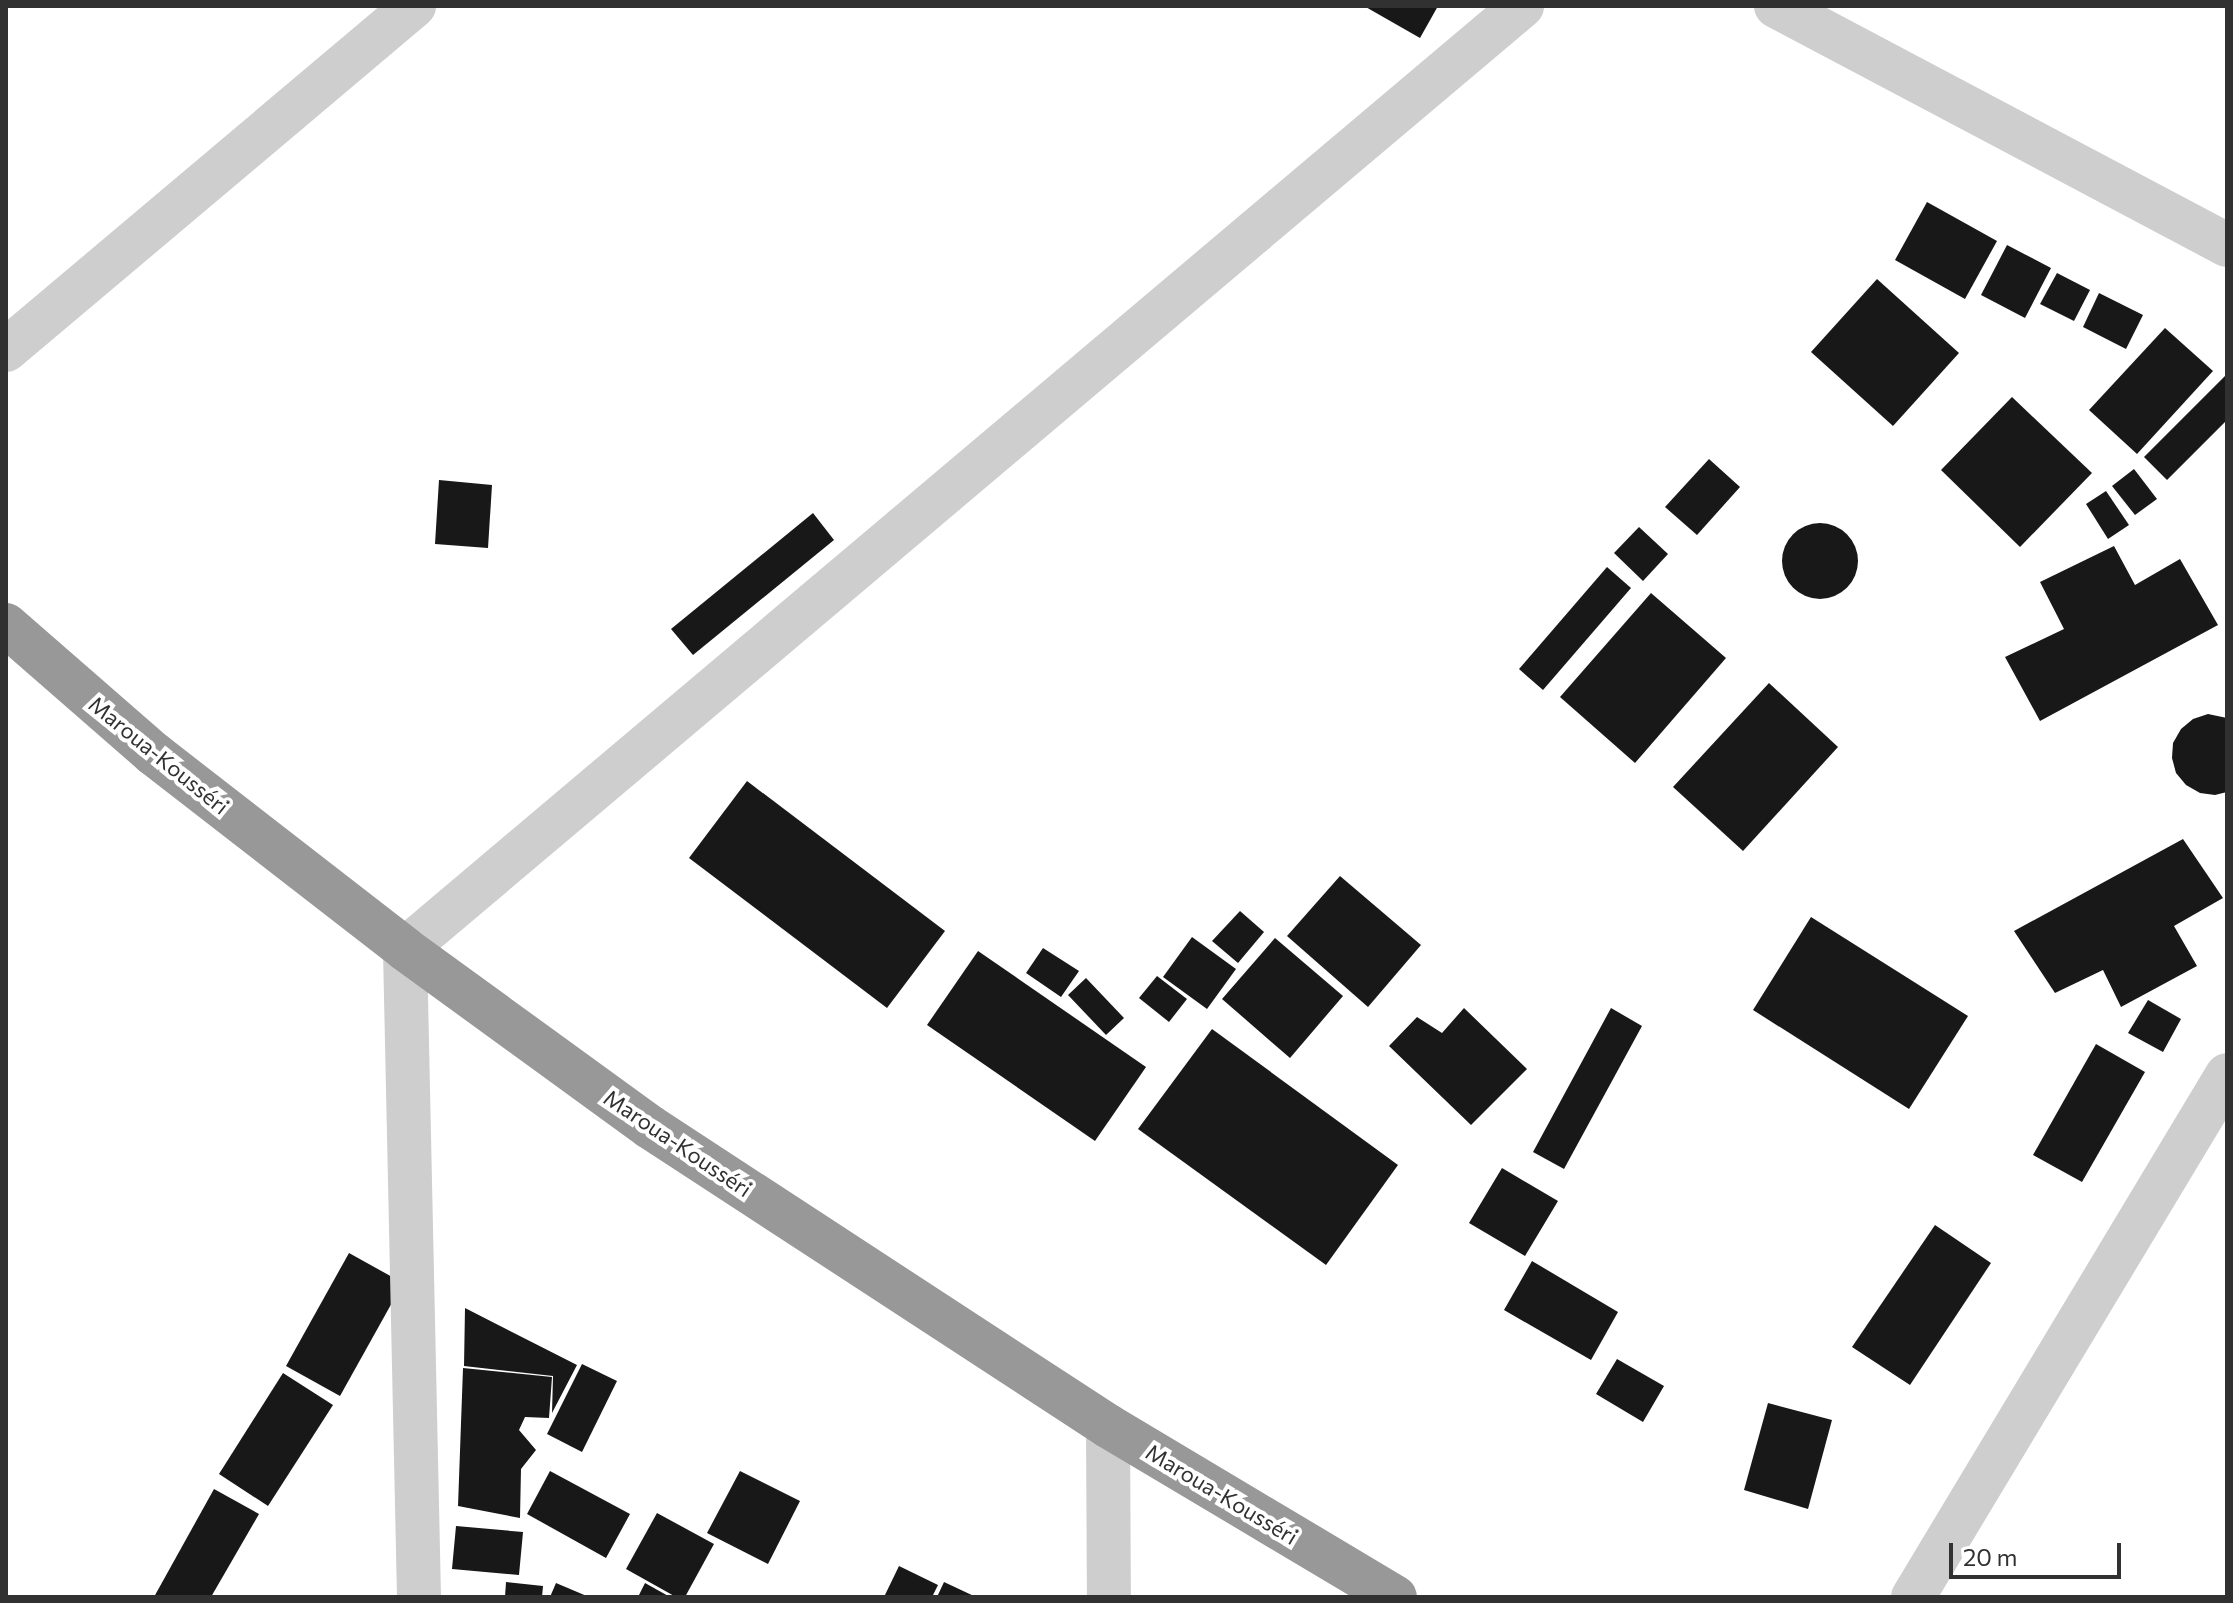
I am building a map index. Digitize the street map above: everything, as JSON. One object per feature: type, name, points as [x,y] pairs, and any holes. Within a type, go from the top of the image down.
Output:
[{"type":"highway","name":"Maroua-Kousséri","points":[[6,625],[154,754],[405,949],[650,1127],[1108,1426],[1395,1597]]},
{"type":"street","points":[[6,350],[414,6]]},
{"type":"street","points":[[419,1597],[405,949],[1522,6]]},
{"type":"street","points":[[1776,6],[2227,245]]},
{"type":"street","points":[[1913,1597],[2227,1075]]},
{"type":"street","points":[[1108,1426],[1109,1597]]},
{"type":"building","points":[[1364,6],[1438,6],[1420,38]]},
{"type":"building","points":[[1927,202],[1997,241],[1965,299],[1895,260]]},
{"type":"building","points":[[2007,245],[2051,268],[2025,318],[1981,295]]},
{"type":"building","points":[[2057,273],[2090,290],[2074,321],[2040,304]]},
{"type":"building","points":[[1877,279],[1959,353],[1893,426],[1811,352]]},
{"type":"building","points":[[2099,293],[2143,315],[2126,349],[2083,327]]},
{"type":"building","points":[[2165,328],[2213,371],[2137,454],[2089,410]]},
{"type":"building","points":[[2227,374],[2227,420],[2167,480],[2144,457]]},
{"type":"building","points":[[2012,397],[2092,473],[2020,547],[1941,470]]},
{"type":"building","points":[[1709,459],[1740,487],[1697,535],[1665,507]]},
{"type":"building","points":[[2134,469],[2157,499],[2135,515],[2112,486]]},
{"type":"building","points":[[439,480],[492,485],[488,548],[435,544]]},
{"type":"building","points":[[2106,491],[2129,525],[2108,539],[2086,504]]},
{"type":"building","points":[[813,513],[834,540],[693,655],[671,629]]},
{"type":"building","points":[[1820,523],[1835,526],[1847,534],[1855,546],[1858,561],[1855,576],[1847,588],[1835,596],[1820,599],[1805,596],[1793,588],[1785,576],[1782,561],[1785,546],[1793,534],[1805,526]]},
{"type":"building","points":[[1639,527],[1668,554],[1643,581],[1614,553]]},
{"type":"building","points":[[2114,546],[2135,585],[2180,559],[2218,625],[2040,721],[2005,657],[2064,629],[2040,582]]},
{"type":"building","points":[[1607,567],[1631,588],[1543,690],[1519,669]]},
{"type":"building","points":[[1651,593],[1726,658],[1635,763],[1560,697]]},
{"type":"building","points":[[1769,683],[1838,747],[1743,851],[1673,787]]},
{"type":"building","points":[[2208,714],[2227,718],[2227,792],[2215,795],[2200,793],[2186,785],[2176,773],[2172,758],[2173,743],[2181,729],[2193,719]]},
{"type":"building","points":[[747,781],[945,931],[887,1008],[689,858]]},
{"type":"building","points":[[2183,839],[2223,898],[2174,926],[2197,966],[2121,1007],[2103,970],[2055,993],[2014,931]]},
{"type":"building","points":[[1340,876],[1421,945],[1368,1007],[1287,936]]},
{"type":"building","points":[[1240,911],[1264,932],[1238,963],[1212,941]]},
{"type":"building","points":[[1811,917],[1968,1016],[1909,1109],[1753,1010]]},
{"type":"building","points":[[1192,937],[1236,969],[1207,1009],[1163,977]]},
{"type":"building","points":[[1275,938],[1343,996],[1290,1058],[1222,999]]},
{"type":"building","points":[[1043,948],[1079,971],[1061,997],[1026,973]]},
{"type":"building","points":[[978,951],[1146,1067],[1095,1141],[927,1025]]},
{"type":"building","points":[[1157,976],[1187,999],[1169,1022],[1139,998]]},
{"type":"building","points":[[1086,978],[1124,1018],[1106,1035],[1068,995]]},
{"type":"building","points":[[2148,1000],[2181,1019],[2163,1052],[2128,1033]]},
{"type":"building","points":[[1464,1008],[1527,1069],[1471,1125],[1389,1046],[1417,1017],[1442,1033]]},
{"type":"building","points":[[1611,1008],[1642,1026],[1564,1169],[1533,1152]]},
{"type":"building","points":[[1212,1029],[1398,1165],[1326,1265],[1138,1129]]},
{"type":"building","points":[[2096,1044],[2145,1072],[2082,1182],[2033,1155]]},
{"type":"building","points":[[1502,1168],[1558,1201],[1525,1256],[1469,1223]]},
{"type":"building","points":[[1935,1225],[1991,1263],[1910,1385],[1852,1347]]},
{"type":"building","points":[[349,1253],[403,1283],[340,1396],[286,1366]]},
{"type":"building","points":[[1532,1261],[1618,1312],[1591,1360],[1504,1310]]},
{"type":"building","points":[[465,1308],[577,1365],[552,1413],[553,1376],[464,1366]]},
{"type":"building","points":[[1617,1359],[1664,1386],[1643,1422],[1596,1394]]},
{"type":"building","points":[[582,1364],[617,1381],[582,1452],[547,1434]]},
{"type":"building","points":[[463,1368],[552,1377],[549,1418],[525,1417],[519,1430],[536,1450],[521,1469],[520,1518],[458,1506]]},
{"type":"building","points":[[283,1373],[333,1405],[268,1506],[219,1474]]},
{"type":"building","points":[[1768,1403],[1832,1420],[1808,1509],[1744,1490]]},
{"type":"building","points":[[550,1471],[630,1514],[606,1558],[527,1514]]},
{"type":"building","points":[[740,1471],[800,1501],[768,1564],[707,1533]]},
{"type":"building","points":[[214,1489],[259,1514],[211,1597],[154,1597]]},
{"type":"building","points":[[657,1513],[714,1544],[685,1597],[676,1597],[626,1569]]},
{"type":"building","points":[[456,1526],[523,1532],[519,1575],[452,1569]]},
{"type":"building","points":[[899,1566],[938,1585],[932,1597],[884,1597]]},
{"type":"building","points":[[506,1582],[543,1586],[542,1597],[505,1597]]},
{"type":"building","points":[[944,1582],[976,1597],[937,1597]]},
{"type":"building","points":[[556,1583],[589,1597],[550,1597]]},
{"type":"building","points":[[645,1583],[670,1597],[638,1597]]}]
